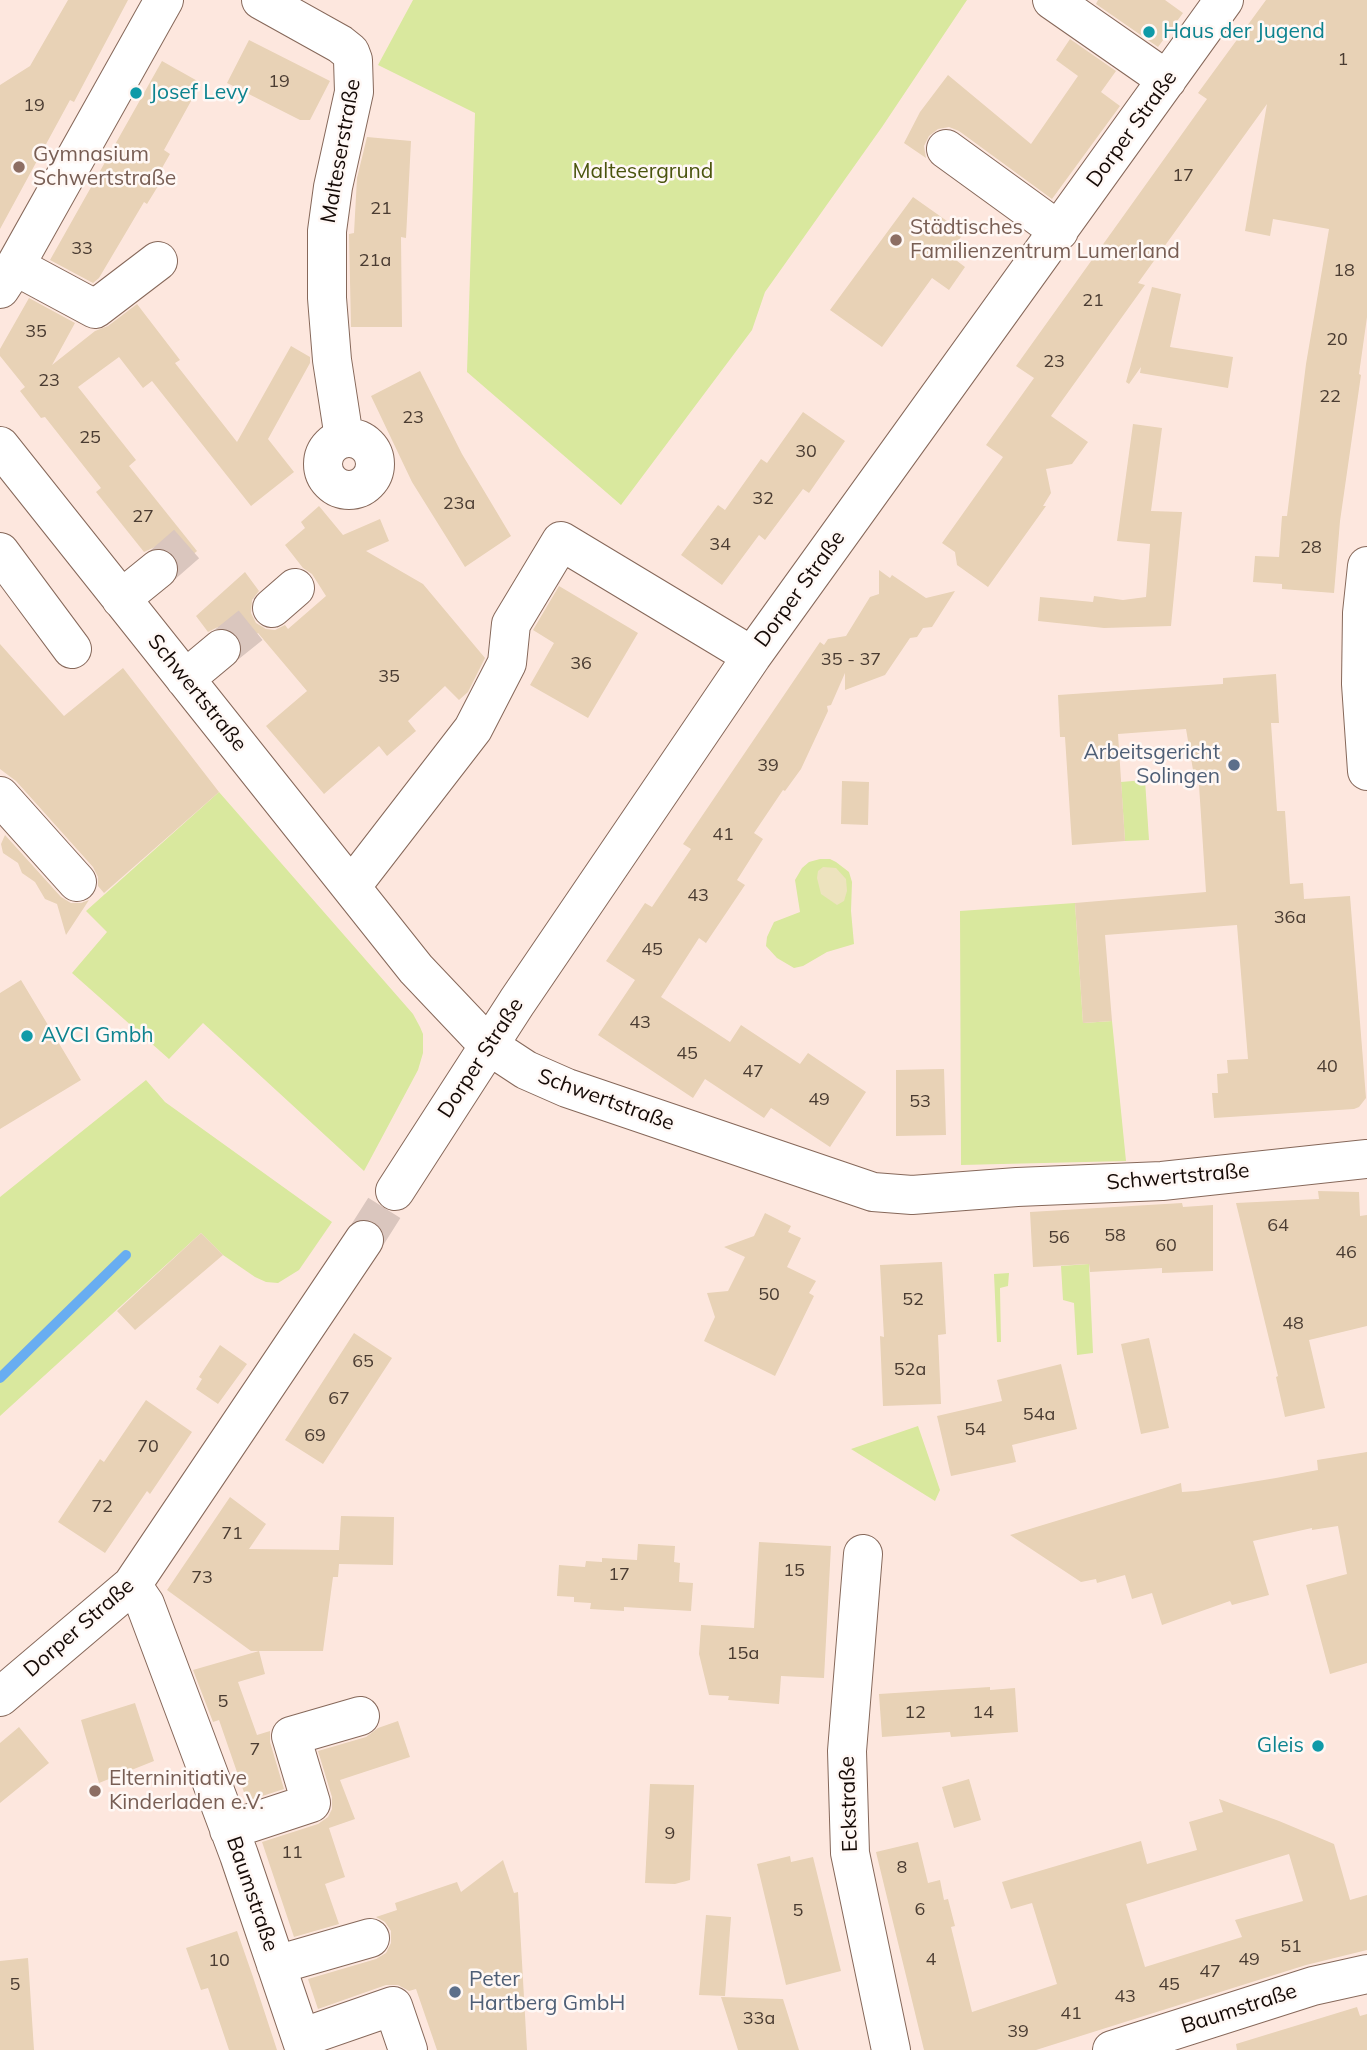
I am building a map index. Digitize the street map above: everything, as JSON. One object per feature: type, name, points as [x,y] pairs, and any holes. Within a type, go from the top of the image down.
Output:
[{"type":"street","points":[[158,261],[95,309],[7,277],[164,0]]},
{"type":"street","name":"Malteserstraße","points":[[261,0],[340,44],[354,60],[354,92],[333,187],[327,231],[327,298],[332,360],[344,438]]},
{"type":"street","points":[[1052,0],[1167,80]]},
{"type":"street","name":"Dorper Straße","points":[[395,1191],[488,1045],[752,656],[1224,0]]},
{"type":"street","points":[[946,149],[1059,231]]},
{"type":"street","name":"Schwertstraße","points":[[7,469],[121,599],[416,969],[488,1045],[526,1070],[567,1088],[873,1192],[912,1195],[1017,1187],[1162,1181],[1367,1159]]},
{"type":"street","points":[[351,887],[473,729],[507,663],[511,624],[561,541],[752,656]]},
{"type":"street","points":[[0,552],[72,649]]},
{"type":"street","points":[[1367,566],[1362,613],[1361,684],[1367,771]]},
{"type":"street","points":[[121,599],[158,569]]},
{"type":"street","points":[[185,679],[221,649]]},
{"type":"street","points":[[0,796],[77,882]]},
{"type":"street","name":"Dorper Straße","points":[[0,1697],[132,1586],[364,1240]]},
{"type":"street","name":"Eckstraße","points":[[863,1553],[847,1752],[849,1853],[891,2050]]},
{"type":"street","name":"Baumstraße","points":[[132,1586],[145,1604],[232,1838],[303,2044]]},
{"type":"street","points":[[232,1838],[311,1802],[291,1736],[360,1716]]},
{"type":"street","points":[[232,1838],[315,1817]]},
{"type":"street","points":[[276,1965],[370,1938]]},
{"type":"street","name":"Baumstraße","points":[[1112,2050],[1312,1986],[1367,1974]]},
{"type":"street","points":[[303,2044],[393,2006],[408,2050]]},
{"type":"green space","name":"Maltesergrund","points":[[413,0],[967,0],[882,127],[765,292],[752,330],[621,505],[467,372],[475,113],[378,65]]},
{"type":"green space","points":[[1145,780],[1149,840],[1125,841],[1121,782]]},
{"type":"green space","points":[[219,792],[413,1014],[423,1034],[423,1053],[418,1070],[364,1171],[203,1023],[169,1059],[72,973],[107,932],[86,911]]},
{"type":"green space","points":[[830,859],[849,872],[852,882],[854,944],[827,952],[803,966],[794,968],[777,958],[766,946],[767,937],[774,922],[800,912],[795,880],[809,862]]},
{"type":"green space","points":[[1075,903],[1083,1023],[1112,1021],[1126,1161],[961,1165],[960,911]]},
{"type":"green space","points":[[146,1080],[165,1102],[332,1222],[299,1270],[278,1283],[255,1277],[223,1255],[201,1233],[0,1416],[0,1197]]},
{"type":"green space","points":[[1089,1264],[1093,1353],[1077,1355],[1074,1303],[1063,1300],[1061,1266]]},
{"type":"green space","points":[[1009,1273],[1008,1286],[1000,1288],[1001,1342],[997,1342],[994,1274]]},
{"type":"green space","points":[[918,1426],[940,1490],[935,1501],[851,1449]]},
{"type":"sand","points":[[823,867],[836,868],[846,879],[844,901],[837,905],[821,894],[817,878],[818,871]]},
{"type":"building","name":"Gymnasium Schwertstraße","points":[[68,0],[128,0],[74,102],[70,100],[0,229],[0,85],[30,66]]},
{"type":"building","name":"Haus der Jugend","points":[[1098,0],[1165,0],[1183,13],[1158,47],[1096,4]]},
{"type":"building","points":[[1266,0],[1367,0],[1367,317],[1340,521],[1334,593],[1282,589],[1282,584],[1253,582],[1255,556],[1279,557],[1282,516],[1287,516],[1306,364],[1329,229],[1273,219],[1270,236],[1245,231],[1267,104],[1138,283],[1145,285],[1051,416],[1088,442],[1072,464],[1046,469],[1051,493],[1043,506],[1046,506],[988,587],[957,565],[955,552],[942,543],[1003,457],[986,445],[1034,378],[1016,366],[1207,99],[1198,93]]},
{"type":"building","points":[[1070,39],[1116,71],[1101,92],[1120,106],[1052,199],[959,131],[949,127],[938,129],[929,136],[924,146],[926,158],[904,143],[920,112],[948,75],[1031,144],[1078,76],[1056,60]]},
{"type":"building","points":[[249,40],[330,81],[310,120],[300,120],[227,83]]},
{"type":"building","points":[[162,61],[201,83],[164,150],[170,154],[158,175],[163,178],[147,204],[144,202],[99,278],[93,283],[50,260]]},
{"type":"building","points":[[367,137],[411,141],[406,238],[401,237],[402,327],[351,327],[349,234],[354,233],[357,178]]},
{"type":"building","points":[[913,197],[964,233],[948,254],[965,267],[949,290],[932,278],[882,347],[830,310]]},
{"type":"building","points":[[1152,287],[1181,294],[1170,347],[1233,357],[1228,388],[1140,373],[1141,367],[1129,384],[1126,382]]},
{"type":"building","points":[[29,298],[75,323],[52,365],[95,331],[108,326],[137,304],[180,360],[175,363],[237,442],[291,346],[310,357],[310,363],[268,439],[294,472],[251,506],[152,381],[143,388],[119,357],[78,387],[136,460],[129,466],[197,551],[180,566],[175,556],[166,549],[155,547],[144,552],[96,492],[101,488],[45,417],[41,418],[20,391],[25,387],[0,356],[0,349]]},
{"type":"building","points":[[420,371],[462,454],[511,536],[465,567],[412,482],[371,396]]},
{"type":"building","points":[[803,412],[845,441],[809,493],[803,489],[765,540],[759,535],[722,585],[681,555],[718,505],[725,510],[761,459],[767,463]]},
{"type":"building","points":[[1133,424],[1162,428],[1151,511],[1182,512],[1171,626],[1104,628],[1038,621],[1040,597],[1093,602],[1094,596],[1123,600],[1146,597],[1150,544],[1117,541]]},
{"type":"building","points":[[319,506],[343,535],[380,519],[389,541],[366,551],[423,584],[485,658],[468,692],[459,700],[445,686],[408,721],[416,731],[387,756],[379,746],[324,794],[266,726],[307,691],[258,633],[243,647],[238,636],[229,629],[218,627],[208,632],[196,616],[245,572],[259,591],[252,600],[251,613],[256,623],[266,629],[275,630],[285,625],[288,629],[326,596],[312,574],[303,568],[285,545],[305,528],[301,522]]},
{"type":"building","points":[[879,570],[890,578],[892,575],[926,598],[955,591],[932,627],[923,628],[917,637],[910,638],[885,675],[845,690],[845,673],[831,705],[827,706],[828,711],[801,769],[754,833],[763,839],[737,880],[745,885],[706,943],[699,938],[661,997],[730,1042],[741,1025],[800,1064],[808,1053],[866,1092],[830,1147],[771,1108],[764,1118],[705,1079],[693,1098],[598,1035],[635,980],[606,961],[645,903],[652,907],[691,849],[683,844],[820,642],[824,645],[828,639],[846,636],[870,597],[879,594]]},
{"type":"building","points":[[559,586],[638,633],[588,718],[530,685],[554,643],[533,630]]},
{"type":"building","points":[[0,644],[64,716],[123,668],[219,792],[104,893],[98,886],[98,877],[93,867],[16,781],[0,769]]},
{"type":"building","points":[[1276,674],[1279,723],[1271,723],[1277,811],[1285,811],[1290,884],[1303,883],[1304,899],[1350,896],[1366,1098],[1354,1109],[1214,1118],[1212,1093],[1218,1093],[1217,1074],[1228,1073],[1227,1060],[1248,1059],[1237,925],[1105,935],[1112,1021],[1083,1023],[1075,903],[1206,892],[1198,770],[1193,770],[1186,729],[1118,734],[1125,841],[1072,845],[1065,737],[1060,737],[1058,695],[1223,684],[1223,678]]},
{"type":"building","points":[[842,781],[869,782],[868,825],[841,824]]},
{"type":"building","points":[[5,835],[61,897],[71,903],[89,900],[66,935],[57,904],[45,899],[35,882],[22,873],[18,863],[3,853],[1,844]]},
{"type":"building","name":"AVCI Gmbh","points":[[21,980],[81,1080],[0,1129],[0,993]]},
{"type":"building","points":[[944,1069],[946,1135],[896,1136],[896,1070]]},
{"type":"building","points":[[1318,1191],[1359,1192],[1360,1216],[1367,1215],[1367,1326],[1309,1340],[1325,1408],[1285,1417],[1276,1377],[1278,1376],[1236,1203],[1319,1199]]},
{"type":"building","points":[[1182,1203],[1183,1207],[1213,1205],[1213,1271],[1162,1273],[1162,1268],[1090,1272],[1089,1264],[1033,1267],[1030,1212]]},
{"type":"building","points":[[765,1213],[791,1226],[788,1232],[801,1238],[787,1267],[816,1281],[809,1293],[814,1296],[775,1376],[704,1341],[715,1317],[707,1293],[728,1291],[745,1257],[724,1247],[754,1236]]},
{"type":"building","points":[[201,1233],[223,1255],[135,1330],[117,1311]]},
{"type":"building","points":[[942,1262],[946,1334],[938,1335],[941,1404],[883,1406],[880,1336],[884,1337],[880,1265]]},
{"type":"building","points":[[354,1333],[392,1358],[323,1464],[285,1440]]},
{"type":"building","points":[[1149,1338],[1169,1428],[1141,1434],[1121,1344]]},
{"type":"building","points":[[220,1345],[247,1364],[218,1404],[196,1389],[202,1379],[199,1377]]},
{"type":"building","points":[[1061,1364],[1077,1429],[1012,1445],[1016,1462],[951,1476],[937,1416],[1002,1401],[997,1380]]},
{"type":"building","points":[[146,1400],[192,1432],[105,1553],[58,1522],[100,1459],[104,1462]]},
{"type":"building","points":[[1367,1452],[1367,1663],[1330,1674],[1306,1585],[1347,1574],[1338,1526],[1312,1528],[1253,1541],[1269,1595],[1232,1605],[1230,1601],[1162,1625],[1152,1593],[1132,1599],[1125,1575],[1097,1583],[1096,1579],[1081,1582],[1010,1535],[1181,1483],[1182,1492],[1276,1478],[1318,1470],[1317,1460]]},
{"type":"building","points":[[230,1497],[266,1524],[249,1549],[339,1550],[341,1516],[394,1517],[393,1565],[339,1564],[338,1577],[333,1577],[323,1651],[251,1651],[167,1590]]},
{"type":"building","points":[[759,1542],[831,1546],[824,1678],[781,1676],[779,1704],[728,1700],[729,1696],[709,1695],[699,1654],[701,1625],[754,1628]]},
{"type":"building","points":[[638,1544],[675,1546],[674,1562],[680,1563],[679,1582],[693,1583],[691,1611],[624,1607],[624,1611],[590,1609],[591,1603],[574,1602],[574,1597],[557,1596],[559,1565],[585,1567],[586,1561],[602,1562],[602,1558],[637,1560]]},
{"type":"building","points":[[259,1651],[265,1674],[238,1682],[257,1735],[270,1731],[270,1742],[284,1789],[247,1801],[219,1720],[213,1722],[193,1670]]},
{"type":"building","points":[[990,1687],[990,1690],[1015,1688],[1018,1732],[951,1737],[950,1732],[882,1737],[879,1694]]},
{"type":"building","points":[[135,1703],[154,1761],[99,1783],[81,1720]]},
{"type":"building","points":[[398,1721],[410,1757],[340,1780],[355,1819],[329,1828],[345,1877],[325,1884],[339,1924],[294,1937],[262,1842],[318,1824],[328,1817],[332,1809],[332,1797],[318,1751],[366,1737],[378,1728]]},
{"type":"building","name":"Elterninitiative Kinderladen e.V.","points":[[19,1727],[49,1763],[0,1803],[0,1743]]},
{"type":"building","points":[[969,1779],[981,1820],[954,1828],[942,1787]]},
{"type":"building","points":[[650,1784],[694,1785],[690,1880],[675,1884],[645,1883]]},
{"type":"building","points":[[1219,1799],[1334,1844],[1350,1900],[1367,1895],[1367,1950],[1306,1965],[1036,2050],[924,2050],[876,1852],[918,1842],[928,1883],[940,1880],[944,1900],[948,1899],[955,1926],[951,1927],[972,2012],[1057,1984],[1032,1903],[1011,1909],[1002,1882],[1141,1841],[1147,1864],[1197,1850],[1189,1822],[1223,1812]],"holes":[[[1289,1854],[1303,1901],[1235,1920],[1242,1937],[1145,1967],[1126,1904]]]},
{"type":"building","points":[[790,1856],[791,1862],[813,1857],[841,1971],[786,1985],[757,1864]]},
{"type":"building","points":[[503,1860],[514,1893],[518,1892],[527,2050],[437,2050],[416,1989],[409,1991],[398,1985],[386,1985],[318,2009],[308,1979],[376,1959],[386,1953],[391,1943],[391,1931],[385,1922],[376,1917],[397,1910],[395,1903],[457,1882],[461,1892]]},
{"type":"building","points":[[706,1915],[731,1917],[725,1996],[699,1995]]},
{"type":"building","points":[[237,1931],[277,2050],[229,2050],[208,1988],[201,1990],[186,1948]]},
{"type":"building","points":[[28,1958],[34,2050],[0,2050],[0,1961]]},
{"type":"building","points":[[721,1997],[783,1999],[799,2050],[738,2050]]},
{"type":"building","points":[[1357,2007],[1360,2016],[1367,2014],[1367,2050],[1237,2050],[1236,2044]]},
{"type":"waterway","points":[[0,1378],[126,1255]]},
{"type":"tunnel","points":[[158,569],[190,541]]},
{"type":"tunnel","points":[[221,649],[272,608]]},
{"type":"tunnel","points":[[364,1240],[395,1191]]},
{"type":"place","name":"Haus der Jugend","points":[[1149,32]]},
{"type":"place","name":"Josef Levy","points":[[136,93]]},
{"type":"place","name":"Gymnasium Schwertstraße","points":[[19,167]]},
{"type":"place","name":"Städtisches Familienzentrum Lumerland","points":[[896,240]]},
{"type":"place","name":"Arbeitsgericht Solingen","points":[[1234,765]]},
{"type":"place","name":"AVCI Gmbh","points":[[27,1036]]},
{"type":"place","name":"Gleis","points":[[1318,1746]]},
{"type":"place","name":"Elterninitiative Kinderladen e.V.","points":[[95,1791]]},
{"type":"place","name":"Peter Hartberg GmbH","points":[[455,1992]]}]
